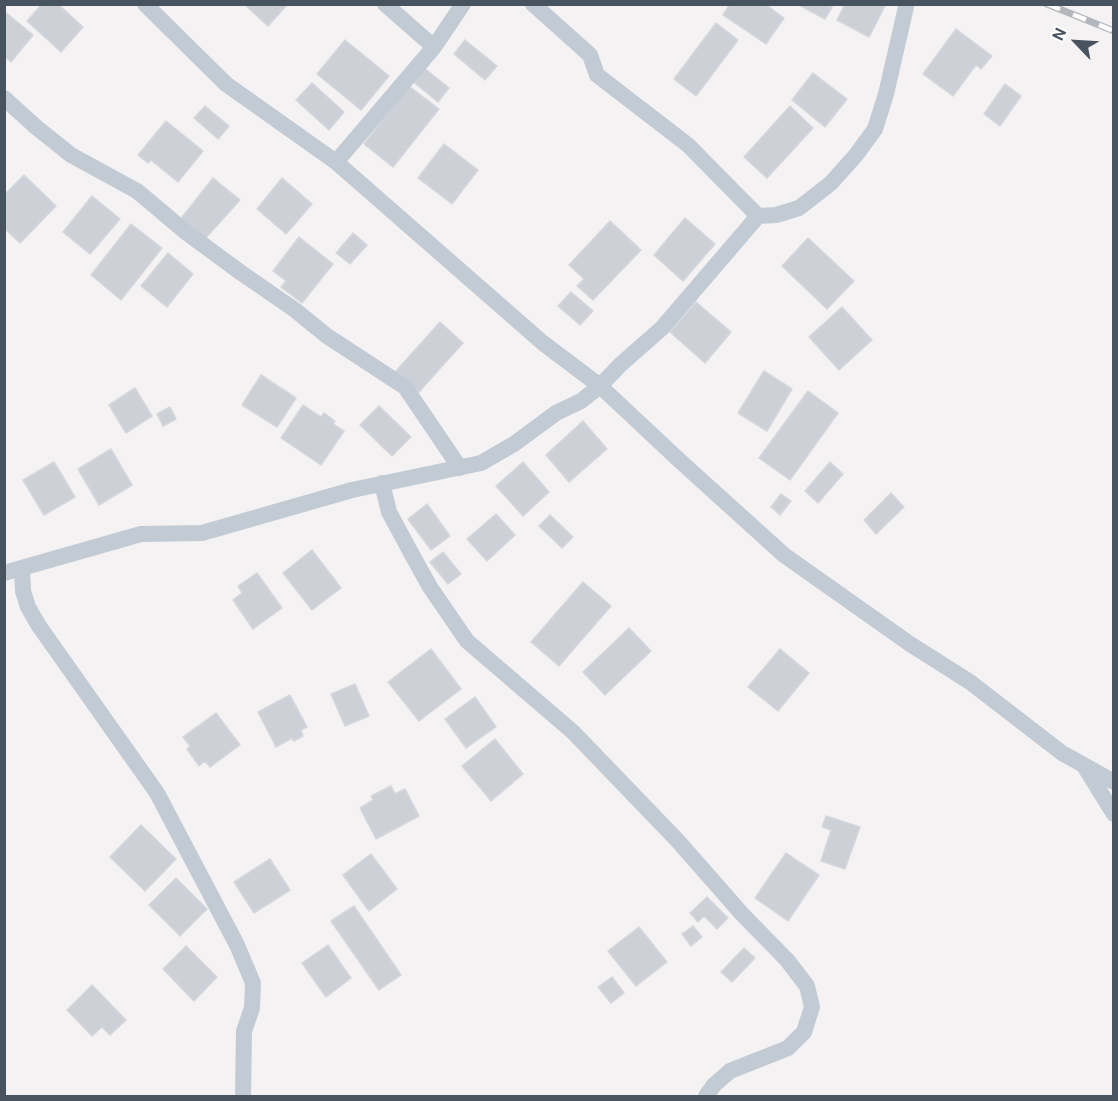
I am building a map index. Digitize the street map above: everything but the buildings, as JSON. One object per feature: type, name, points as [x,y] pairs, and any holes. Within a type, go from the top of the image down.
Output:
[{"type":"street","points":[[145,4],[226,84],[336,162],[543,343],[600,386],[784,555],[910,644],[970,682],[1062,753],[1113,782]]},
{"type":"street","points":[[385,4],[434,47]]},
{"type":"street","points":[[336,162],[434,47],[463,4]]},
{"type":"street","points":[[533,4],[590,55],[597,75],[688,145],[758,216]]},
{"type":"street","points":[[4,573],[141,534],[202,533],[277,510],[382,483],[481,464],[514,444],[556,413],[581,401],[600,386],[662,328],[758,216],[799,208],[831,183],[875,129],[886,94],[906,7]]},
{"type":"street","points":[[4,98],[71,155],[137,191],[187,233],[295,310],[327,336],[405,387],[460,468]]},
{"type":"street","points":[[382,483],[389,512],[430,587],[467,641],[573,732],[677,840],[742,914],[787,960],[807,986],[812,1007],[804,1032],[788,1048],[730,1071],[714,1085],[706,1096]]},
{"type":"street","points":[[21,569],[23,591],[33,617],[157,793],[237,945],[252,983],[252,1008],[244,1031],[243,1096]]},
{"type":"street","points":[[1084,766],[1113,814]]},
{"type":"railway","points":[[1047,4],[1114,31]]}]
